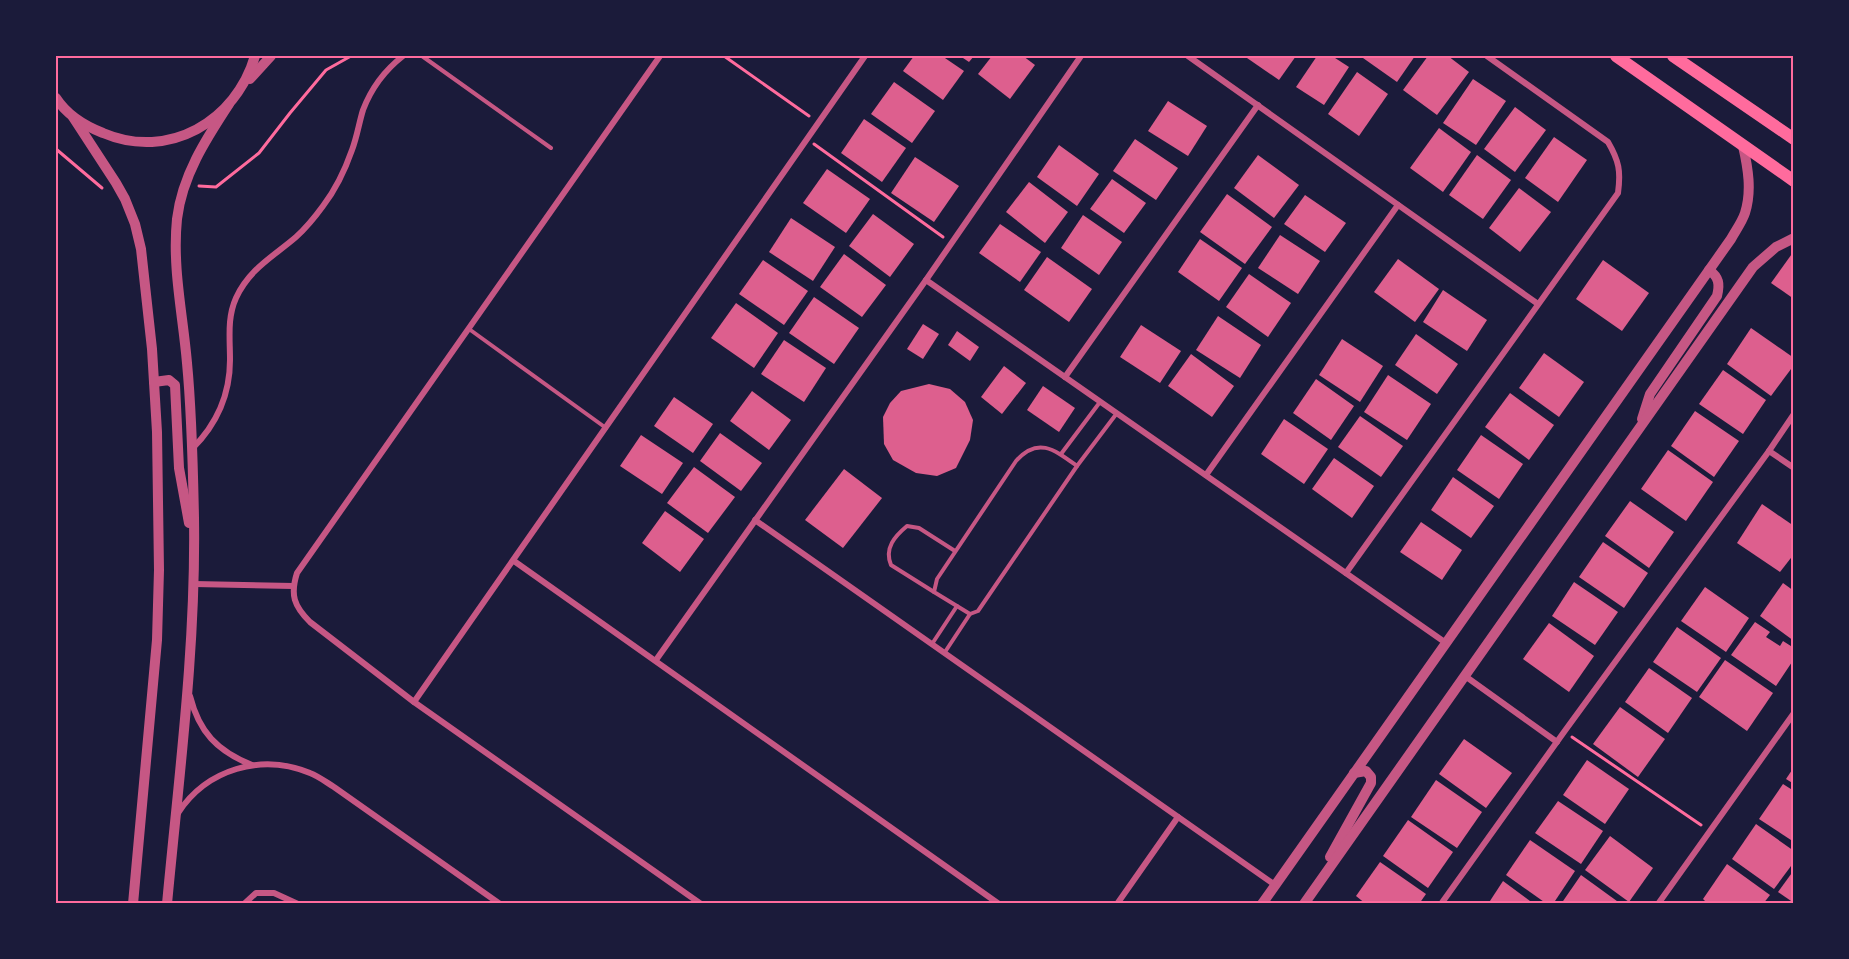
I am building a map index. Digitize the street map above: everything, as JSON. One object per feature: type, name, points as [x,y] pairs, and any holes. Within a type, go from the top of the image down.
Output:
[{"type":"main road","points":[[1616,56],[1794,181]]},
{"type":"main road","points":[[1672,56],[1794,139]]},
{"type":"street","points":[[242,88],[255,56]]},
{"type":"street","points":[[167,903],[189,678],[194,584],[188,363],[175,248],[178,216],[185,186],[196,157],[230,104],[271,56]]},
{"type":"street","points":[[192,450],[213,425],[226,394],[230,362],[229,321],[236,297],[246,280],[259,265],[296,236],[322,207],[345,168],[371,93],[390,67],[403,56]]},
{"type":"street","points":[[660,56],[297,573],[293,586],[294,600],[305,617],[414,702],[701,903]]},
{"type":"street","points":[[414,702],[866,56]]},
{"type":"street","points":[[656,660],[926,280],[1081,56]]},
{"type":"street","points":[[1188,56],[1538,304]]},
{"type":"street","points":[[1346,573],[1618,193],[1620,175],[1617,158],[1608,142],[1487,56]]},
{"type":"street","points":[[56,100],[73,117],[116,183],[135,224],[141,249],[154,382],[159,570],[157,640],[133,903]]},
{"type":"street","points":[[73,117],[111,137],[132,141],[154,141],[175,138],[195,130],[214,119],[230,104]]},
{"type":"street","points":[[1065,377],[1258,105]]},
{"type":"street","points":[[1262,903],[1731,239],[1744,214],[1749,191],[1748,169],[1743,146]]},
{"type":"street","points":[[1206,475],[1398,205]]},
{"type":"street","points":[[1304,903],[1753,267],[1776,247],[1794,237]]},
{"type":"street","points":[[1638,430],[1650,394],[1717,296],[1720,286],[1716,275],[1709,270]]},
{"type":"street","points":[[926,280],[1446,643]]},
{"type":"street","points":[[154,382],[169,380],[175,385],[179,468],[194,550]]},
{"type":"street","points":[[1441,903],[1794,414]]},
{"type":"street","points":[[1769,451],[1794,468]]},
{"type":"street","points":[[755,520],[1275,885]]},
{"type":"street","points":[[514,561],[999,903]]},
{"type":"street","points":[[194,584],[293,586]]},
{"type":"street","points":[[1465,676],[1557,742]]},
{"type":"street","points":[[189,678],[194,710],[210,739],[237,759],[252,765]]},
{"type":"street","points":[[1658,903],[1794,714]]},
{"type":"street","points":[[176,816],[192,794],[208,781],[226,771],[252,765],[282,765],[310,773],[334,787],[500,903]]},
{"type":"street","points":[[1311,894],[1371,783],[1371,777],[1366,771],[1354,773]]},
{"type":"street","points":[[1117,903],[1178,817]]},
{"type":"street","points":[[244,903],[256,892],[274,893],[298,903]]},
{"type":"lane","points":[[422,56],[551,148]]},
{"type":"lane","points":[[469,329],[606,428]]},
{"type":"lane","points":[[1061,454],[1101,401]]},
{"type":"lane","points":[[945,652],[970,614],[978,611],[1077,466],[1117,412]]},
{"type":"lane","points":[[934,592],[937,579],[955,551],[1025,451],[1047,447],[1077,466]]},
{"type":"lane","points":[[955,551],[919,528],[907,526],[894,537],[888,558],[891,566],[970,614]]},
{"type":"lane","points":[[932,644],[957,606]]},
{"type":"path","points":[[185,186],[216,187],[259,153],[326,70],[351,56]]},
{"type":"path","points":[[724,56],[818,123]]},
{"type":"path","points":[[806,139],[951,243]]},
{"type":"path","points":[[56,149],[102,188]]},
{"type":"path","points":[[1564,732],[1710,831]]},
{"type":"building","points":[[914,56],[942,56],[964,71],[943,100],[903,71]]},
{"type":"building","points":[[960,56],[974,56],[969,62]]},
{"type":"building","points":[[992,56],[1023,56],[1035,65],[1010,99],[978,74]]},
{"type":"building","points":[[1249,56],[1296,56],[1279,80],[1247,58]]},
{"type":"building","points":[[1317,56],[1332,56],[1349,67],[1324,105],[1296,87]]},
{"type":"building","points":[[1365,56],[1415,56],[1397,82],[1363,58]]},
{"type":"building","points":[[1428,56],[1448,56],[1469,72],[1437,115],[1403,90]]},
{"type":"building","points":[[1357,72],[1388,94],[1359,136],[1328,114]]},
{"type":"building","points":[[1473,79],[1506,101],[1476,145],[1443,123]]},
{"type":"building","points":[[894,82],[935,111],[912,143],[871,114]]},
{"type":"building","points":[[1168,101],[1207,126],[1188,156],[1148,131]]},
{"type":"building","points":[[1515,107],[1546,130],[1515,172],[1484,149]]},
{"type":"building","points":[[864,119],[906,148],[882,182],[841,153]]},
{"type":"building","points":[[1439,128],[1471,152],[1443,192],[1410,168]]},
{"type":"building","points":[[1554,137],[1587,160],[1558,202],[1525,178]]},
{"type":"building","points":[[1135,139],[1178,168],[1156,200],[1113,171]]},
{"type":"building","points":[[1059,145],[1099,174],[1077,206],[1037,177]]},
{"type":"building","points":[[1258,155],[1299,185],[1274,218],[1234,188]]},
{"type":"building","points":[[1477,155],[1511,180],[1483,219],[1449,195]]},
{"type":"building","points":[[915,157],[959,186],[934,222],[891,193]]},
{"type":"building","points":[[827,169],[870,199],[846,233],[803,203]]},
{"type":"building","points":[[1112,179],[1146,203],[1124,233],[1090,209]]},
{"type":"building","points":[[1029,182],[1068,212],[1045,243],[1006,212]]},
{"type":"building","points":[[1519,188],[1551,212],[1520,252],[1489,228]]},
{"type":"building","points":[[1227,194],[1272,227],[1245,264],[1200,232]]},
{"type":"building","points":[[1305,195],[1346,223],[1325,252],[1284,224]]},
{"type":"building","points":[[873,214],[914,244],[890,277],[849,246]]},
{"type":"building","points":[[1083,215],[1122,242],[1099,275],[1061,248]]},
{"type":"building","points":[[791,218],[835,247],[813,281],[769,252]]},
{"type":"building","points":[[1000,224],[1041,252],[1020,282],[979,253]]},
{"type":"building","points":[[1280,235],[1320,261],[1298,294],[1258,268]]},
{"type":"building","points":[[1200,239],[1242,268],[1219,301],[1178,272]]},
{"type":"building","points":[[1794,251],[1794,299],[1771,283]]},
{"type":"building","points":[[844,254],[886,285],[862,317],[820,287]]},
{"type":"building","points":[[1047,257],[1092,289],[1069,322],[1024,290]]},
{"type":"building","points":[[1398,259],[1439,289],[1415,322],[1374,292]]},
{"type":"building","points":[[763,260],[808,291],[784,325],[739,294]]},
{"type":"building","points":[[1603,260],[1649,293],[1622,331],[1576,299]]},
{"type":"building","points":[[1249,274],[1291,303],[1268,337],[1226,307]]},
{"type":"building","points":[[1443,290],[1487,320],[1467,351],[1423,322]]},
{"type":"building","points":[[814,297],[859,328],[834,364],[789,333]]},
{"type":"building","points":[[736,303],[778,333],[754,368],[711,338]]},
{"type":"building","points":[[1218,316],[1261,345],[1240,378],[1196,350]]},
{"type":"building","points":[[923,324],[939,334],[923,359],[907,349]]},
{"type":"building","points":[[1141,325],[1181,351],[1160,383],[1120,357]]},
{"type":"building","points":[[1751,328],[1794,358],[1794,365],[1771,396],[1727,364]]},
{"type":"building","points":[[957,331],[979,347],[970,361],[948,345]]},
{"type":"building","points":[[1416,334],[1458,364],[1437,394],[1395,365]]},
{"type":"building","points":[[1342,339],[1383,366],[1360,402],[1319,375]]},
{"type":"building","points":[[784,340],[826,368],[804,402],[761,374]]},
{"type":"building","points":[[1544,353],[1584,382],[1559,417],[1519,388]]},
{"type":"building","points":[[1191,354],[1234,386],[1212,417],[1168,386]]},
{"type":"building","points":[[1004,366],[1026,383],[1002,414],[981,397]]},
{"type":"building","points":[[1723,370],[1766,400],[1743,434],[1699,404]]},
{"type":"building","points":[[1388,375],[1431,404],[1407,440],[1364,412]]},
{"type":"building","points":[[1316,379],[1354,406],[1331,440],[1293,413]]},
{"type":"building","points":[[929,384],[950,389],[965,402],[973,420],[970,440],[956,468],[937,476],[916,473],[893,460],[884,444],[883,417],[890,403],[901,391]]},
{"type":"building","points":[[1043,386],[1075,408],[1059,432],[1027,410]]},
{"type":"building","points":[[752,391],[791,420],[769,450],[730,421]]},
{"type":"building","points":[[1510,393],[1554,425],[1529,460],[1485,427]]},
{"type":"building","points":[[674,397],[713,424],[693,453],[654,426]]},
{"type":"building","points":[[1695,411],[1739,441],[1714,477],[1671,446]]},
{"type":"building","points":[[1360,416],[1403,446],[1381,477],[1338,447]]},
{"type":"building","points":[[1284,419],[1328,449],[1304,484],[1261,454]]},
{"type":"building","points":[[720,433],[762,463],[741,491],[700,461]]},
{"type":"building","points":[[641,435],[683,463],[662,494],[620,466]]},
{"type":"building","points":[[1481,435],[1523,464],[1499,499],[1457,470]]},
{"type":"building","points":[[1668,450],[1713,482],[1686,521],[1641,489]]},
{"type":"building","points":[[1334,458],[1374,486],[1352,518],[1312,489]]},
{"type":"building","points":[[694,467],[735,497],[708,533],[667,503]]},
{"type":"building","points":[[844,469],[882,498],[843,548],[805,520]]},
{"type":"building","points":[[1453,477],[1494,506],[1471,538],[1431,510]]},
{"type":"building","points":[[1630,501],[1674,532],[1649,568],[1605,536]]},
{"type":"building","points":[[1762,504],[1794,526],[1794,554],[1780,572],[1737,543]]},
{"type":"building","points":[[665,511],[704,539],[680,572],[642,543]]},
{"type":"building","points":[[1421,522],[1462,550],[1442,580],[1400,552]]},
{"type":"building","points":[[1603,542],[1648,573],[1624,608],[1579,577]]},
{"type":"building","points":[[1574,582],[1618,612],[1595,645],[1552,616]]},
{"type":"building","points":[[1783,583],[1794,591],[1794,641],[1760,616]]},
{"type":"building","points":[[1705,587],[1749,618],[1726,652],[1681,621]]},
{"type":"building","points":[[1755,622],[1770,632],[1766,637],[1780,646],[1783,641],[1794,648],[1794,659],[1776,686],[1731,655]]},
{"type":"building","points":[[1549,623],[1594,656],[1569,692],[1523,659]]},
{"type":"building","points":[[1677,627],[1721,658],[1697,692],[1653,662]]},
{"type":"building","points":[[1725,660],[1773,693],[1747,731],[1699,697]]},
{"type":"building","points":[[1649,668],[1692,698],[1668,733],[1625,702]]},
{"type":"building","points":[[1620,707],[1665,739],[1638,777],[1593,744]]},
{"type":"building","points":[[1464,739],[1512,773],[1486,808],[1439,774]]},
{"type":"building","points":[[1587,760],[1629,789],[1605,824],[1563,795]]},
{"type":"building","points":[[1794,767],[1794,784],[1786,779]]},
{"type":"building","points":[[1436,780],[1482,812],[1457,848],[1411,817]]},
{"type":"building","points":[[1783,784],[1794,791],[1794,842],[1759,819]]},
{"type":"building","points":[[1558,801],[1603,831],[1581,864],[1535,833]]},
{"type":"building","points":[[1408,820],[1453,852],[1428,888],[1383,856]]},
{"type":"building","points":[[1756,824],[1794,851],[1794,862],[1774,889],[1732,859]]},
{"type":"building","points":[[1610,836],[1653,868],[1629,902],[1585,870]]},
{"type":"building","points":[[1530,840],[1575,871],[1553,904],[1547,904],[1506,875]]},
{"type":"building","points":[[1380,862],[1426,894],[1419,904],[1366,904],[1356,896]]},
{"type":"building","points":[[1727,864],[1770,895],[1763,904],[1708,904],[1703,899]]},
{"type":"building","points":[[1794,870],[1794,903],[1778,892]]},
{"type":"building","points":[[1581,875],[1621,904],[1561,904]]},
{"type":"building","points":[[1503,881],[1534,904],[1488,904]]}]
